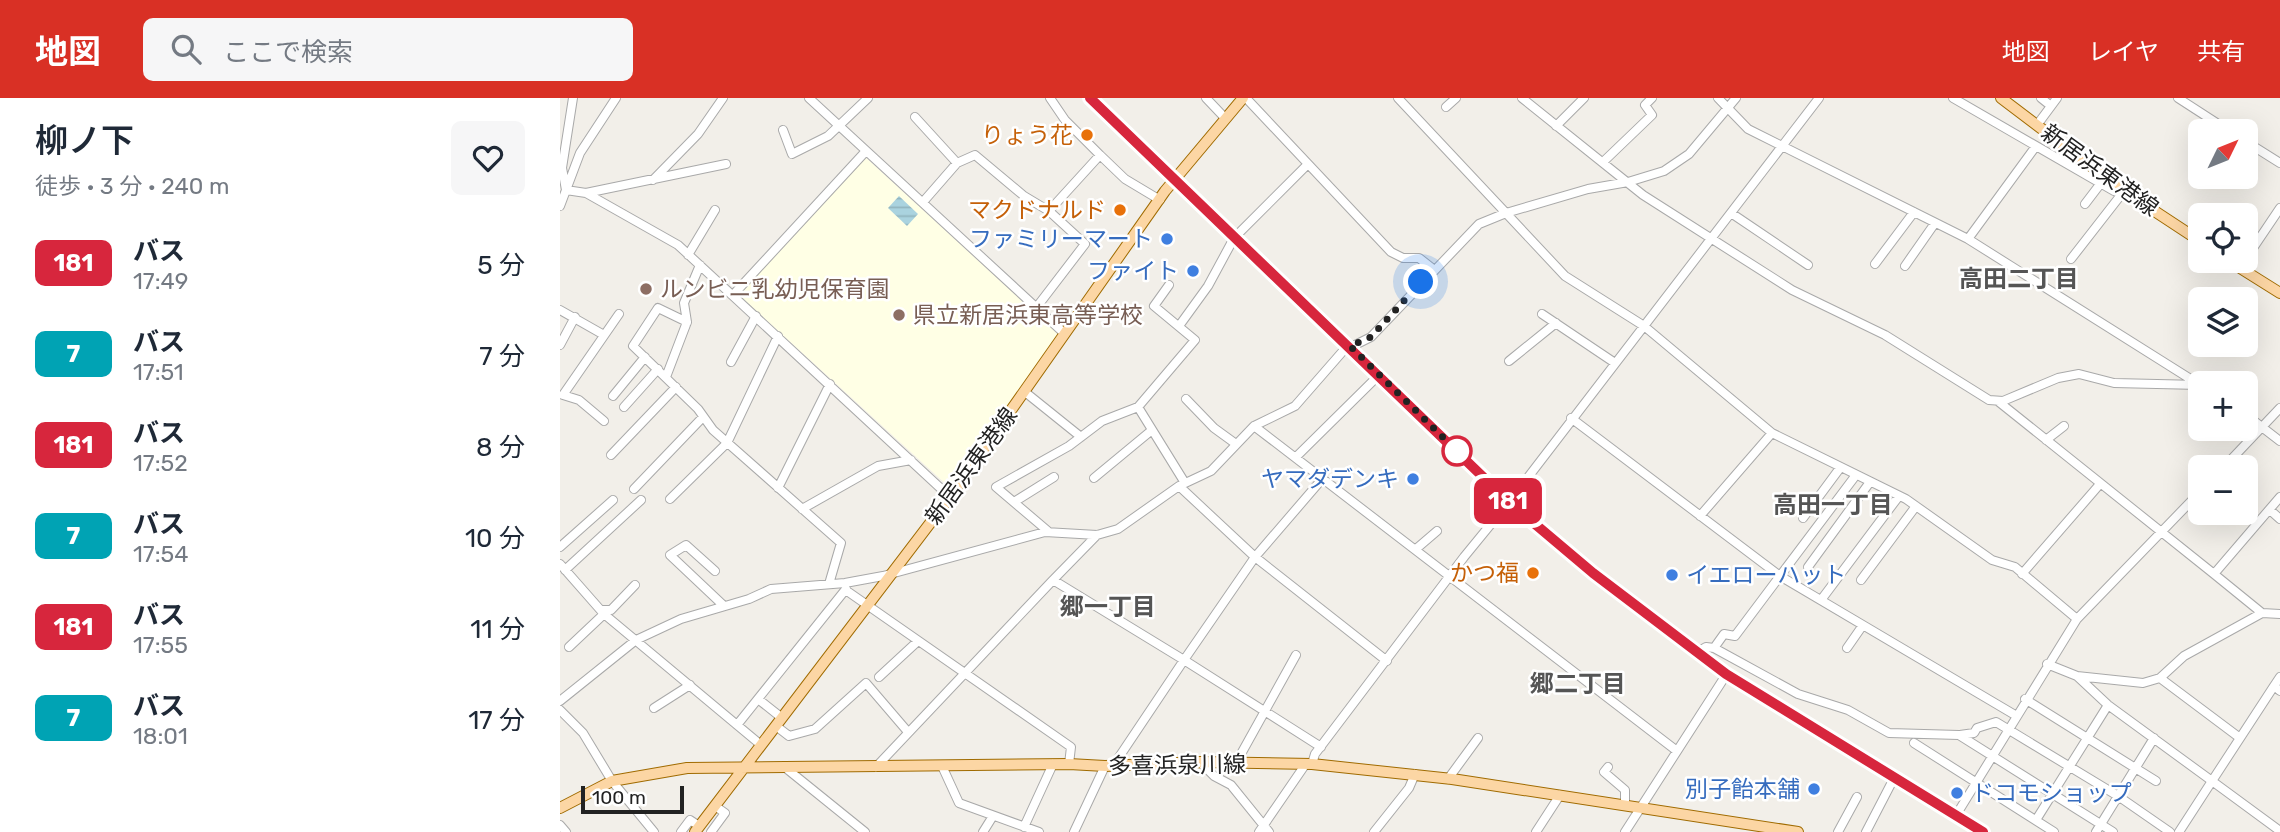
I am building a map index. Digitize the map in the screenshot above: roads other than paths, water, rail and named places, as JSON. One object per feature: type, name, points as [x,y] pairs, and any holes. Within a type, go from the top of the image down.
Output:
[{"type":"main road","points":[[1090,98],[1174,181],[1380,374],[1509,502],[1593,573],[1726,674],[1894,780],[1983,832]]},
{"type":"main road","name":"新居浜東港線","points":[[697,829],[950,497],[1174,181],[1225,118],[1245,98]]},
{"type":"main road","name":"新居浜東港線","points":[[2001,98],[2124,191],[2188,233]]},
{"type":"main road","points":[[2255,273],[2280,293]]},
{"type":"main road","name":"多喜浜泉川線","points":[[560,807],[612,781],[688,768],[1053,764],[1109,766],[1200,762],[1309,764],[1448,779],[1625,805],[1748,828],[1798,832]]},
{"type":"street","points":[[566,190],[562,168],[573,98]]},
{"type":"street","points":[[560,206],[580,153],[616,98]]},
{"type":"street","points":[[653,180],[698,134],[723,98]]},
{"type":"street","points":[[809,98],[1065,334]]},
{"type":"street","points":[[783,130],[792,154],[840,127],[868,98]]},
{"type":"street","points":[[1049,98],[1065,120],[1125,179],[1160,200]]},
{"type":"street","points":[[1206,98],[1225,118]]},
{"type":"street","points":[[1245,98],[1391,252],[1403,258],[1419,258],[1433,269]]},
{"type":"street","points":[[1398,98],[1565,276],[1644,326],[1772,433],[1916,506],[1992,560],[2015,567],[2077,619]]},
{"type":"street","points":[[1446,107],[1455,98]]},
{"type":"street","points":[[1522,98],[1643,195],[1710,238],[1792,290],[1885,335],[1980,396],[1999,402],[2262,613]]},
{"type":"street","points":[[1556,126],[1584,98]]},
{"type":"street","points":[[1603,162],[1652,115],[1645,105],[1652,98]]},
{"type":"street","points":[[1718,98],[1748,129],[1781,148],[1968,239],[2188,377]]},
{"type":"street","points":[[560,701],[636,640],[681,619],[771,589],[829,584],[846,587],[1049,532],[1097,535],[1118,528],[1182,485],[1211,471],[1254,426],[1295,406],[1350,346],[1371,337],[1433,269],[1479,224],[1506,213],[1588,189],[1628,182],[1679,163],[1736,98]]},
{"type":"street","points":[[1260,828],[1571,418],[1819,98]]},
{"type":"street","points":[[1952,98],[2114,191],[2124,191]]},
{"type":"street","points":[[2037,125],[2054,102],[2041,98]]},
{"type":"street","points":[[2178,98],[2211,119]]},
{"type":"street","points":[[915,117],[957,163]]},
{"type":"street","points":[[1968,239],[2036,146]]},
{"type":"street","points":[[2258,149],[2280,163]]},
{"type":"street","points":[[733,295],[866,151]]},
{"type":"street","points":[[923,202],[957,163],[975,155],[1024,196],[1049,211],[1085,244],[1036,308]]},
{"type":"street","points":[[1049,211],[1100,155]]},
{"type":"street","points":[[566,190],[586,193],[726,164]]},
{"type":"street","points":[[1179,326],[1209,286],[1234,238],[1308,164]]},
{"type":"street","points":[[2085,204],[2101,183]]},
{"type":"street","points":[[2071,259],[2124,191]]},
{"type":"street","points":[[586,193],[678,245],[950,497]]},
{"type":"street","points":[[2258,241],[2280,208]]},
{"type":"street","points":[[688,255],[715,210]]},
{"type":"street","points":[[1875,264],[1914,212]]},
{"type":"street","points":[[1731,213],[1808,265]]},
{"type":"street","points":[[1905,266],[1935,223]]},
{"type":"street","points":[[666,377],[687,322],[684,303],[700,265]]},
{"type":"street","points":[[1049,532],[996,487],[1081,437],[1101,421],[1138,407],[1195,340],[1154,306],[1170,285]]},
{"type":"street","points":[[687,322],[658,308],[633,346],[676,387],[727,443],[841,543],[829,584]]},
{"type":"street","points":[[560,310],[604,335]]},
{"type":"street","points":[[604,421],[579,400],[561,394],[619,314]]},
{"type":"street","points":[[1542,314],[1615,363]]},
{"type":"street","points":[[731,362],[755,316]]},
{"type":"street","points":[[560,345],[575,317]]},
{"type":"street","points":[[1509,361],[1556,323]]},
{"type":"street","points":[[670,499],[727,443],[778,336]]},
{"type":"street","points":[[612,396],[645,357]]},
{"type":"street","points":[[624,407],[658,369]]},
{"type":"street","points":[[1296,457],[1380,374]]},
{"type":"street","points":[[1999,402],[2058,377],[2079,374],[2114,383],[2188,385]]},
{"type":"street","points":[[778,488],[830,384]]},
{"type":"street","points":[[611,455],[676,387]]},
{"type":"street","points":[[1024,391],[1081,437]]},
{"type":"street","points":[[1186,399],[1214,428],[1236,444]]},
{"type":"street","points":[[1138,407],[1182,485],[1255,557],[1387,661]]},
{"type":"street","points":[[2235,455],[2280,408]]},
{"type":"street","points":[[634,489],[703,417]]},
{"type":"street","points":[[1571,418],[1780,576],[2015,715]]},
{"type":"street","points":[[2258,424],[2280,441]]},
{"type":"street","points":[[1254,426],[1678,751]]},
{"type":"street","points":[[2046,440],[2064,426]]},
{"type":"street","points":[[1094,478],[1152,430]]},
{"type":"street","points":[[1700,516],[1772,433]]},
{"type":"street","points":[[802,509],[878,466],[911,460]]},
{"type":"street","points":[[1802,517],[1840,468]]},
{"type":"street","points":[[1714,648],[1724,634],[1735,636],[1856,475]]},
{"type":"street","points":[[1014,502],[1054,477]]},
{"type":"street","points":[[1074,832],[1109,766],[1255,557],[1323,478]]},
{"type":"street","points":[[1808,567],[1870,482]]},
{"type":"street","points":[[2022,574],[2100,484]]},
{"type":"street","points":[[1821,600],[1899,496]]},
{"type":"street","points":[[2214,574],[2280,497]]},
{"type":"street","points":[[560,547],[613,500]]},
{"type":"street","points":[[641,500],[563,567],[602,612],[761,745]]},
{"type":"street","points":[[1955,817],[2015,715],[2077,619],[2188,504]]},
{"type":"street","points":[[1861,580],[1916,506]]},
{"type":"street","points":[[2270,510],[2280,519]]},
{"type":"street","points":[[1416,549],[1437,531]]},
{"type":"street","points":[[876,767],[1097,535]]},
{"type":"street","points":[[715,571],[686,545],[670,555],[724,606]]},
{"type":"street","points":[[1053,580],[1321,747]]},
{"type":"street","points":[[569,647],[602,612],[611,610],[635,585]]},
{"type":"street","points":[[846,587],[918,641],[1071,747],[1069,764]]},
{"type":"street","points":[[737,725],[846,587]]},
{"type":"street","points":[[2047,664],[2077,676],[2143,683],[2160,678],[2184,656],[2262,613],[2280,614]]},
{"type":"street","points":[[1847,648],[1863,625]]},
{"type":"street","points":[[879,677],[918,641]]},
{"type":"street","points":[[1696,653],[1706,647],[1714,648],[1797,694],[1848,710],[1889,733],[1974,733],[1978,728],[1996,722],[2118,796],[2170,832]]},
{"type":"street","points":[[1236,763],[1296,655]]},
{"type":"street","points":[[1626,832],[1726,674]]},
{"type":"street","points":[[2077,676],[2108,705],[2280,831]]},
{"type":"street","points":[[2179,832],[2240,738],[2277,689],[2280,677]]},
{"type":"street","points":[[2160,678],[2240,738]]},
{"type":"street","points":[[758,699],[789,736],[815,729],[866,683],[908,732]]},
{"type":"street","points":[[654,708],[690,685]]},
{"type":"street","points":[[2025,699],[2156,781]]},
{"type":"street","points":[[2036,820],[2108,705]]},
{"type":"street","points":[[560,710],[583,733],[612,781],[654,832]]},
{"type":"street","points":[[1959,734],[2052,793],[2099,828],[2113,832]]},
{"type":"street","points":[[1448,779],[1478,738]]},
{"type":"street","points":[[2099,828],[2154,738]]},
{"type":"street","points":[[1914,743],[2054,832]]},
{"type":"street","points":[[1200,762],[1214,776],[1231,785],[1260,828],[1269,832]]},
{"type":"street","points":[[1024,827],[1053,764]]},
{"type":"street","points":[[942,766],[959,803],[1039,832]]},
{"type":"street","points":[[1608,767],[1604,772],[1625,790],[1625,805]]},
{"type":"street","points":[[788,769],[865,832]]},
{"type":"street","points":[[1374,832],[1409,788],[1415,775]]},
{"type":"street","points":[[1866,832],[1894,780]]},
{"type":"street","points":[[1536,832],[1560,795]]},
{"type":"street","points":[[1838,832],[1857,797]]},
{"type":"street","points":[[711,832],[725,813],[715,806]]},
{"type":"street","points":[[983,832],[993,816]]},
{"type":"street","points":[[681,832],[690,820],[697,829]]},
{"type":"street","points":[[560,825],[566,832]]},
{"type":"water","points":[[899,196],[918,214],[907,226],[888,208]]},
{"type":"place","name":"りょう花","points":[[1087,135]]},
{"type":"place","name":"マクドナルド","points":[[1120,210]]},
{"type":"place","name":"ファミリーマート","points":[[1167,239]]},
{"type":"place","name":"ファイト","points":[[1193,271]]},
{"type":"place","name":"ルンビニ乳幼児保育園","points":[[646,289]]},
{"type":"place","name":"県立新居浜東高等学校","points":[[899,315]]},
{"type":"place","name":"ヤマダデンキ","points":[[1413,479]]},
{"type":"place","name":"かつ福","points":[[1533,573]]},
{"type":"place","name":"イエローハット","points":[[1672,575]]},
{"type":"place","name":"別子飴本舗","points":[[1814,789]]},
{"type":"place","name":"ドコモショップ","points":[[1957,793]]},
{"type":"district","name":"高田二丁目","points":[[2019,279]]},
{"type":"district","name":"高田一丁目","points":[[1833,505]]},
{"type":"district","name":"郷一丁目","points":[[1108,607]]},
{"type":"district","name":"郷二丁目","points":[[1578,684]]}]
